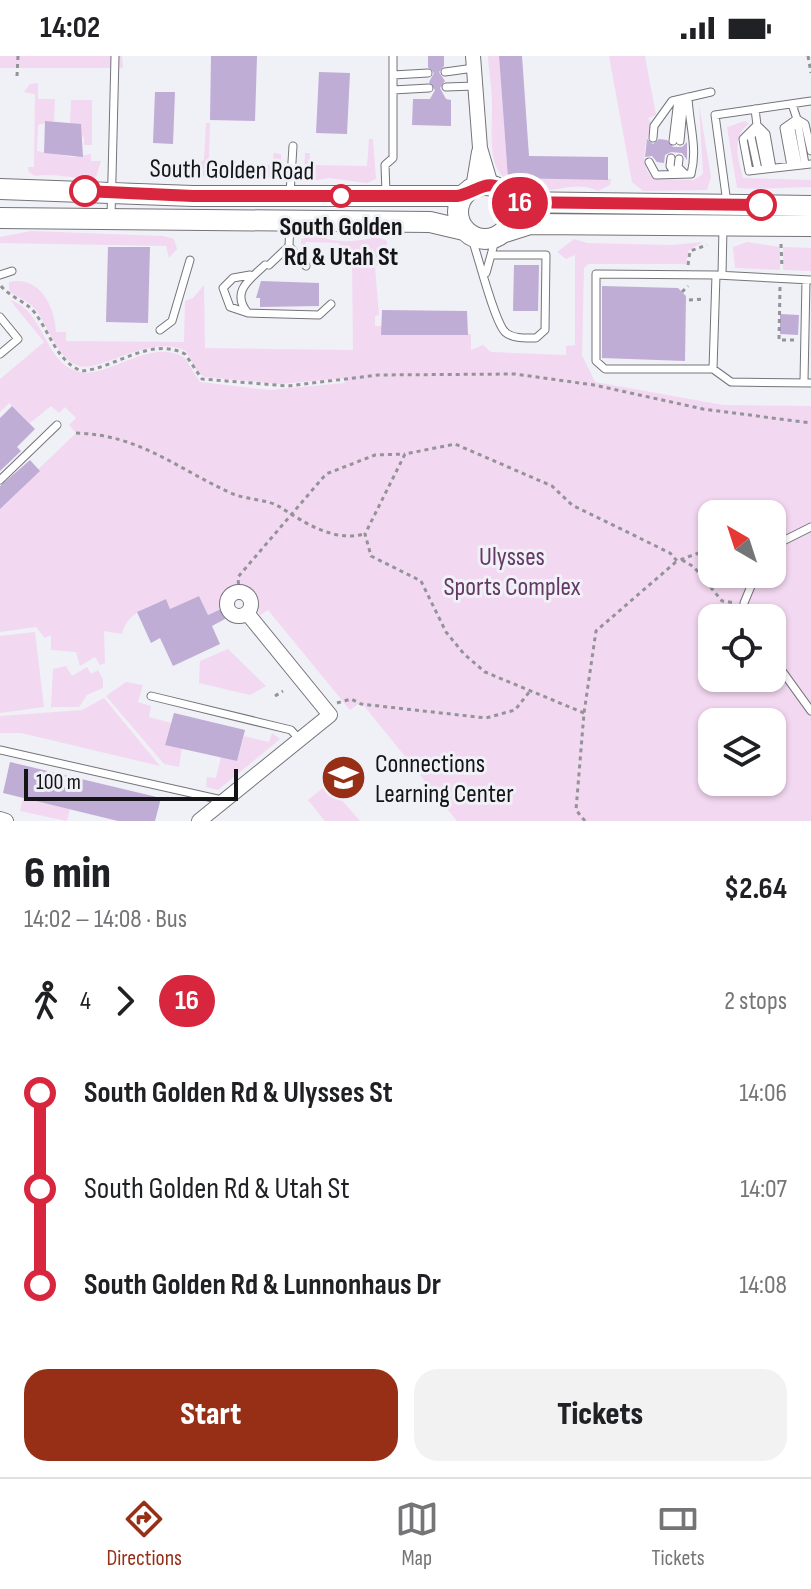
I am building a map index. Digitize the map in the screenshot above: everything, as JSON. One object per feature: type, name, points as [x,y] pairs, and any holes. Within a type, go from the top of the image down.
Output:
[{"type":"main road","name":"South Golden Road","points":[[0,189],[290,196],[476,190]]},
{"type":"main road","points":[[497,241],[513,211],[511,202],[501,189],[476,190],[458,210],[468,233],[485,240],[497,241],[530,224],[811,226]]},
{"type":"main road","points":[[511,202],[811,206]]},
{"type":"main road","name":"South Golden Road","points":[[0,218],[430,222],[468,233]]},
{"type":"street","points":[[474,62],[480,148],[476,190]]},
{"type":"street","points":[[199,821],[330,715],[247,613],[251,602],[239,592]]},
{"type":"street","points":[[0,819],[6,821]]},
{"type":"lane","points":[[111,217],[115,56]]},
{"type":"lane","points":[[386,195],[385,165],[393,158],[393,56],[403,56]]},
{"type":"lane","points":[[445,72],[474,62]]},
{"type":"lane","points":[[393,75],[428,73]]},
{"type":"lane","points":[[446,87],[475,86]]},
{"type":"lane","points":[[393,90],[429,88]]},
{"type":"lane","points":[[653,138],[654,126],[680,99],[711,92]]},
{"type":"lane","points":[[677,141],[680,99]]},
{"type":"lane","points":[[649,162],[656,175],[691,174],[697,154],[680,99]]},
{"type":"lane","points":[[713,369],[716,299],[727,204],[715,115],[811,101]]},
{"type":"lane","points":[[792,104],[797,119],[801,165]]},
{"type":"lane","points":[[755,109],[757,125],[751,137],[766,169]]},
{"type":"lane","points":[[797,119],[805,124],[811,151]]},
{"type":"lane","points":[[797,119],[784,128],[801,165]]},
{"type":"lane","points":[[757,125],[766,134],[766,169]]},
{"type":"lane","points":[[757,125],[743,139],[749,171],[801,165]]},
{"type":"lane","points":[[290,196],[293,146]]},
{"type":"lane","points":[[675,159],[670,166],[680,174]]},
{"type":"lane","points":[[290,220],[289,246],[306,266]]},
{"type":"lane","points":[[468,233],[486,273],[497,317],[506,333],[519,338],[536,338],[545,330],[546,255],[497,241],[486,273]]},
{"type":"lane","points":[[248,313],[240,300],[247,279],[289,246]]},
{"type":"lane","points":[[160,330],[172,321],[190,260]]},
{"type":"lane","points":[[0,275],[12,271]]},
{"type":"lane","points":[[256,274],[233,278],[223,288],[230,307],[248,313],[319,315],[331,304]]},
{"type":"lane","points":[[596,274],[719,275],[809,280],[805,340],[807,382],[731,382],[713,369],[605,369],[596,361],[596,274]]},
{"type":"lane","points":[[0,317],[18,339],[2,350]]},
{"type":"lane","points":[[0,480],[57,425]]},
{"type":"lane","points":[[786,540],[811,527]]},
{"type":"lane","points":[[786,676],[811,711]]},
{"type":"lane","points":[[151,696],[291,730],[300,740]]},
{"type":"lane","points":[[0,750],[224,801]]},
{"type":"path","points":[[17,76],[18,56]]},
{"type":"path","points":[[808,56],[811,73]]},
{"type":"path","points":[[682,292],[689,285],[690,251],[707,245]]},
{"type":"path","points":[[1,286],[10,297],[34,311],[65,359],[82,371],[137,352],[158,350],[185,354],[202,379],[268,387],[378,375],[515,374],[594,385],[716,411],[811,423]]},
{"type":"path","points":[[689,300],[716,299]]},
{"type":"path","points":[[780,313],[779,340],[805,340]]},
{"type":"path","points":[[76,433],[125,439],[168,457],[193,474],[237,496],[279,506],[292,518],[329,533],[353,537],[365,534]]},
{"type":"path","points":[[239,592],[238,577],[292,518],[326,474],[375,455],[405,454],[455,444],[552,486],[572,505],[694,567],[722,601],[736,603]]},
{"type":"path","points":[[405,454],[365,534],[371,556],[421,581],[446,632],[464,654],[485,672],[584,713]]},
{"type":"path","points":[[585,821],[576,810],[584,713],[596,631],[679,560],[698,553]]},
{"type":"path","points":[[275,696],[283,691]]},
{"type":"path","points":[[342,700],[457,717],[486,718],[515,710],[530,691]]},
{"type":"green space","points":[[0,56],[122,56],[123,68],[0,68]]},
{"type":"green space","points":[[488,56],[499,56],[508,178],[611,179],[610,185],[598,191],[577,187],[543,190],[524,188],[501,174],[493,152]]},
{"type":"green space","points":[[609,56],[645,56],[656,115],[648,118],[653,125],[645,161],[654,179],[694,180],[703,174],[699,104],[711,177],[707,190],[643,191],[632,182]]},
{"type":"green space","points":[[38,83],[38,99],[55,99],[54,121],[38,125],[37,151],[72,157],[91,154],[91,161],[101,161],[96,177],[35,176],[29,172],[28,167],[34,167],[35,94],[24,92],[30,84]]},
{"type":"green space","points":[[71,100],[92,100],[92,145],[84,145],[84,138],[70,124]]},
{"type":"green space","points":[[745,121],[749,124],[740,135],[737,148],[743,178],[811,180],[811,187],[737,188],[727,127]]},
{"type":"green space","points":[[206,123],[210,123],[209,162],[272,165],[274,153],[281,154],[281,173],[264,178],[191,176],[191,167],[204,160]]},
{"type":"green space","points":[[369,139],[373,139],[376,179],[367,183],[329,178],[311,181],[304,174],[305,153],[310,153],[310,165],[367,166]]},
{"type":"green space","points":[[31,231],[163,236],[174,239],[177,249],[169,258],[166,246],[0,243],[0,237]]},
{"type":"green space","name":"Ulysses Sports Complex","points":[[317,234],[338,241],[378,237],[387,241],[387,265],[375,266],[379,315],[375,316],[375,326],[382,326],[382,334],[471,334],[471,350],[483,345],[491,352],[566,355],[566,346],[575,345],[575,255],[566,259],[557,252],[574,239],[587,243],[671,245],[703,242],[689,250],[686,264],[588,264],[584,268],[582,355],[595,382],[723,405],[811,406],[811,821],[457,821],[361,702],[350,710],[268,610],[259,616],[258,596],[246,586],[226,590],[221,609],[208,615],[199,596],[170,609],[166,599],[145,608],[128,621],[122,634],[104,631],[105,663],[100,665],[95,657],[80,666],[76,652],[51,650],[51,635],[45,638],[36,627],[0,632],[0,506],[76,433],[69,425],[76,418],[65,407],[59,413],[51,406],[30,423],[9,403],[0,412],[0,379],[44,342],[10,300],[30,314],[57,357],[76,371],[100,371],[141,356],[170,352],[184,357],[200,382],[270,390],[344,383],[348,378],[280,384],[205,377],[198,373],[186,351],[172,347],[142,350],[100,364],[79,366],[65,357],[34,308],[9,291],[9,282],[20,281],[37,288],[49,303],[56,332],[66,332],[66,341],[184,342],[185,301],[193,298],[204,285],[205,348],[353,350],[352,255],[340,254],[339,243],[306,242],[302,254],[301,239]]},
{"type":"green space","points":[[747,242],[780,247],[780,270],[735,268],[733,247]]},
{"type":"green space","points":[[783,247],[811,248],[811,271],[783,270]]},
{"type":"green space","points":[[35,632],[44,707],[0,713],[0,636]]},
{"type":"green space","points":[[228,649],[266,686],[250,695],[199,683],[200,661]]},
{"type":"green space","points":[[66,666],[72,676],[87,667],[91,674],[98,670],[103,679],[103,688],[87,695],[79,707],[51,707],[53,669]]},
{"type":"green space","points":[[126,682],[143,685],[138,702],[151,706],[149,717],[171,723],[165,744],[182,748],[179,767],[164,764],[106,696]]},
{"type":"green space","points":[[104,698],[160,766],[21,733],[0,733],[0,716],[82,710]]},
{"type":"green space","points":[[272,733],[280,739],[218,790],[206,787],[207,777],[216,778],[221,757],[237,761],[244,736],[269,742]]},
{"type":"green space","points":[[328,784],[360,821],[325,821],[308,800]]},
{"type":"green space","points":[[23,798],[70,809],[67,821],[20,811]]},
{"type":"building","points":[[211,56],[257,56],[255,121],[210,120]]},
{"type":"building","points":[[428,56],[444,56],[444,66],[439,72],[445,81],[440,88],[446,99],[451,100],[451,126],[412,125],[413,99],[430,99],[435,90],[429,82],[434,73],[428,67]]},
{"type":"building","points":[[499,56],[522,56],[529,156],[608,157],[608,180],[508,178]]},
{"type":"building","points":[[319,72],[350,73],[347,134],[316,133]]},
{"type":"building","points":[[155,92],[175,92],[173,144],[153,143]]},
{"type":"building","points":[[45,121],[81,124],[83,157],[44,153]]},
{"type":"building","points":[[647,139],[653,144],[659,139],[667,140],[673,147],[682,147],[687,142],[687,160],[682,153],[671,152],[665,155],[664,163],[657,162],[652,156],[645,157]]},
{"type":"building","points":[[108,247],[150,247],[148,323],[106,322]]},
{"type":"building","points":[[514,265],[539,265],[538,311],[513,311]]},
{"type":"building","points":[[261,281],[319,283],[319,306],[260,307],[260,298],[256,298]]},
{"type":"building","points":[[602,286],[678,288],[686,296],[685,361],[602,358]]},
{"type":"building","points":[[382,310],[467,311],[468,335],[381,335]]},
{"type":"building","points":[[780,314],[799,315],[798,335],[780,334]]},
{"type":"building","points":[[12,406],[35,429],[17,447],[21,451],[0,471],[0,418]]},
{"type":"building","points":[[30,460],[40,471],[0,509],[0,486]]},
{"type":"building","points":[[199,596],[208,615],[221,609],[225,619],[212,626],[220,644],[173,666],[160,638],[151,643],[137,612],[166,599],[170,609]]},
{"type":"building","points":[[174,713],[245,730],[237,761],[165,745]]},
{"type":"building","points":[[10,762],[161,798],[155,821],[118,821],[3,793]]},
{"type":"bus line","name":"16","points":[[85,191],[193,196],[463,196],[473,188],[491,185],[501,189],[511,202],[761,205]]},
{"type":"place","name":"South Golden Rd & Utah St","points":[[341,196]]},
{"type":"place","name":"Connections Learning Center","points":[[344,778]]}]
